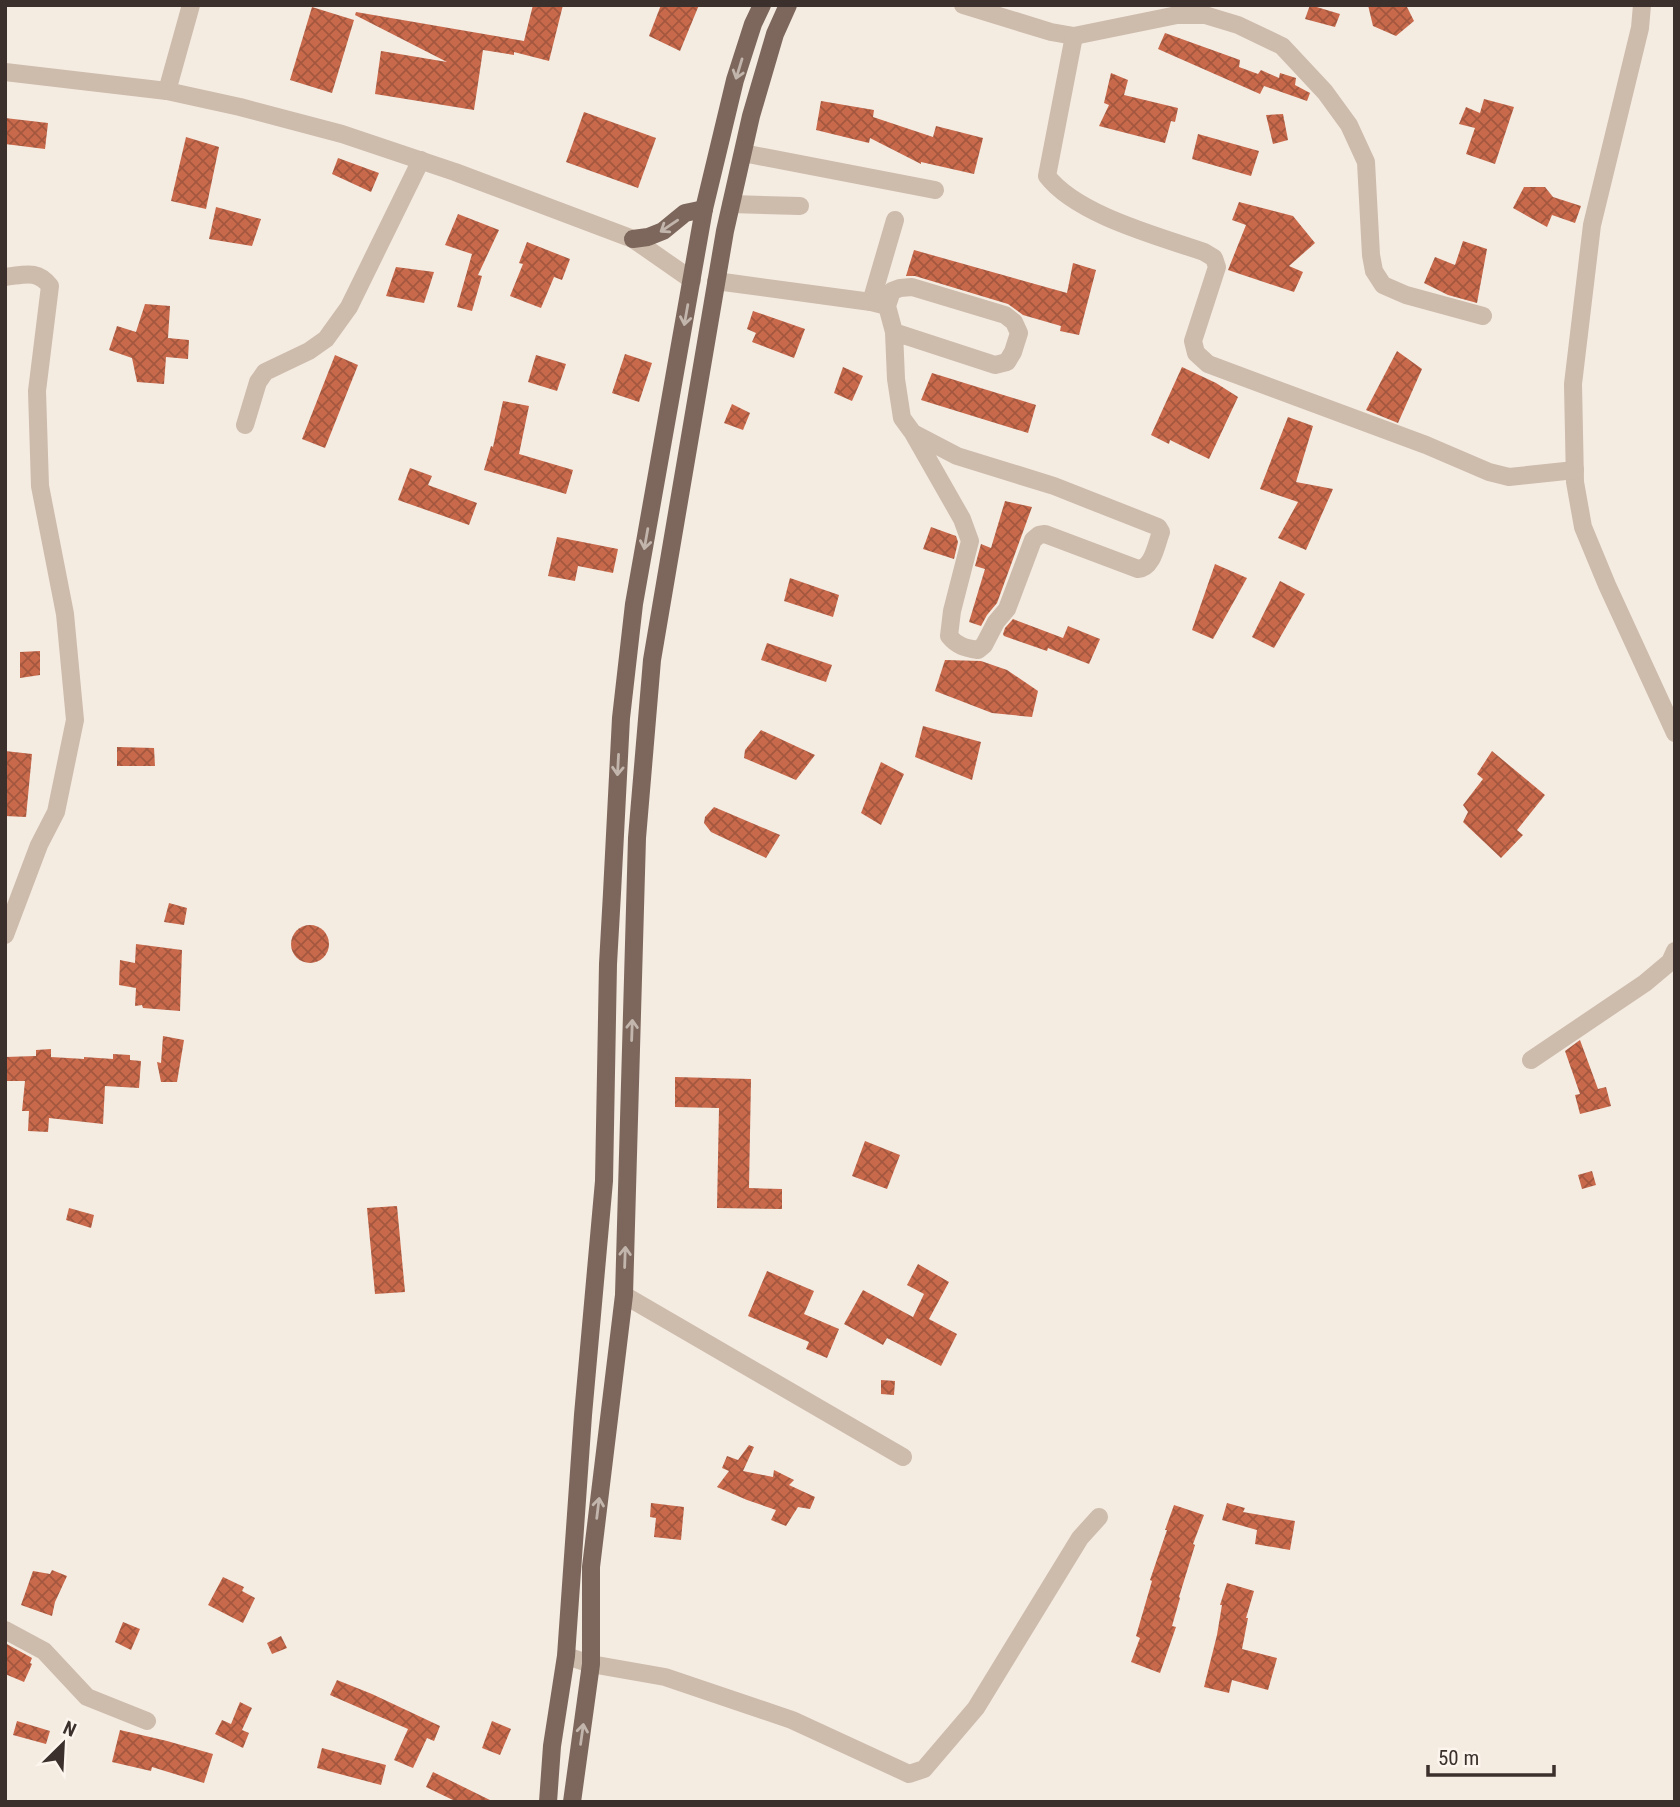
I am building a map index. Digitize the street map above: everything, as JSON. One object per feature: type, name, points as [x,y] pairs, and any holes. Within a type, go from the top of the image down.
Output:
[{"type":"main road","points":[[548,1802],[552,1746],[566,1656],[583,1415],[604,1181],[608,964],[621,718],[634,604],[704,209],[735,80],[762,5]]},
{"type":"main road","points":[[572,1802],[591,1664],[591,1567],[624,1295],[637,838],[654,647],[731,204],[751,116],[775,34],[788,5]]},
{"type":"main road","points":[[633,239],[663,231],[685,213],[704,209]]},
{"type":"street","points":[[167,91],[191,5]]},
{"type":"street","points":[[963,5],[1051,32],[1074,36],[1177,15],[1205,15],[1238,25],[1282,46],[1325,92],[1349,125],[1366,162],[1371,255],[1374,271],[1382,285],[1406,295],[1483,316]]},
{"type":"street","points":[[1642,5],[1637,42],[1592,225],[1573,384],[1575,482],[1583,527],[1675,733]]},
{"type":"street","points":[[1074,36],[1047,176],[1078,204],[1134,228],[1204,252],[1213,258],[1217,267],[1194,341],[1196,353],[1208,364],[1509,477],[1575,470]]},
{"type":"street","points":[[5,72],[167,91],[329,131],[421,160],[633,239],[692,280]]},
{"type":"street","points":[[743,153],[935,190]]},
{"type":"street","points":[[245,425],[258,382],[265,372],[309,351],[326,339],[349,307],[421,160]]},
{"type":"street","points":[[731,204],[800,205]]},
{"type":"street","points":[[895,220],[879,304],[894,332],[896,380],[902,418],[962,519],[970,541],[952,611],[949,636],[954,643],[978,650],[984,645],[996,622],[1007,609],[1033,540],[1039,535],[1045,534],[1138,569],[1149,564],[1161,532],[1158,527],[1054,486],[957,456],[913,433]]},
{"type":"street","points":[[5,277],[37,274],[50,286],[37,391],[40,486],[65,614],[75,720],[56,812],[39,845],[5,935]]},
{"type":"street","points":[[716,281],[879,304]]},
{"type":"street","points":[[879,304],[892,291],[912,287],[1005,315],[1014,322],[1019,332],[1013,352],[1006,362],[995,365],[894,332]]},
{"type":"street","points":[[1531,1060],[1645,984],[1670,962],[1675,951]]},
{"type":"street","points":[[624,1295],[903,1457]]},
{"type":"street","points":[[566,1656],[591,1664],[665,1677],[792,1720],[909,1774],[924,1769],[976,1708],[1080,1538],[1099,1517]]},
{"type":"street","points":[[5,1630],[44,1651],[87,1697],[147,1721]]},
{"type":"building","points":[[533,5],[563,5],[549,61],[514,52],[514,55],[483,50],[474,110],[375,94],[381,51],[447,62],[355,15],[356,12],[524,41]]},
{"type":"building","points":[[661,5],[699,5],[680,51],[649,36]]},
{"type":"building","points":[[1310,5],[1340,14],[1335,27],[1305,19]]},
{"type":"building","points":[[1368,5],[1406,5],[1414,21],[1396,36],[1373,26]]},
{"type":"building","points":[[312,7],[354,20],[332,93],[290,80]]},
{"type":"building","points":[[1165,33],[1240,60],[1239,67],[1258,74],[1261,70],[1279,78],[1280,73],[1296,78],[1295,85],[1310,93],[1307,101],[1264,86],[1260,94],[1158,49]]},
{"type":"building","points":[[1111,73],[1128,80],[1124,95],[1178,108],[1165,143],[1099,126],[1109,105],[1104,103]]},
{"type":"building","points":[[1484,99],[1514,107],[1495,164],[1466,154],[1475,128],[1459,124],[1466,107],[1480,113]]},
{"type":"building","points":[[821,101],[874,110],[873,117],[933,137],[936,126],[983,138],[974,174],[921,164],[870,138],[869,143],[816,130]]},
{"type":"building","points":[[584,112],[656,138],[638,188],[566,162]]},
{"type":"building","points":[[1283,114],[1288,140],[1273,144],[1266,115]]},
{"type":"building","points":[[5,118],[48,123],[45,149],[5,144]]},
{"type":"building","points":[[1198,134],[1259,151],[1251,176],[1192,159]]},
{"type":"building","points":[[186,137],[219,147],[206,209],[171,201]]},
{"type":"building","points":[[338,158],[379,173],[371,192],[332,174]]},
{"type":"building","points":[[1524,187],[1545,187],[1553,197],[1581,206],[1575,223],[1552,215],[1547,227],[1513,208]]},
{"type":"building","points":[[1239,202],[1293,216],[1315,243],[1289,266],[1303,272],[1294,292],[1228,270],[1246,225],[1232,220]]},
{"type":"building","points":[[216,207],[261,219],[252,246],[209,239]]},
{"type":"building","points":[[458,214],[499,230],[478,275],[482,276],[472,311],[457,307],[472,254],[445,245]]},
{"type":"building","points":[[1463,241],[1487,249],[1477,303],[1448,295],[1424,283],[1435,257],[1455,265]]},
{"type":"building","points":[[527,242],[570,259],[562,280],[554,277],[541,308],[510,296],[523,264],[519,263]]},
{"type":"building","points":[[914,250],[1067,293],[1073,263],[1096,270],[1079,335],[1060,331],[1061,326],[1023,315],[1008,304],[915,276],[906,276]]},
{"type":"building","points":[[396,267],[434,272],[424,303],[386,296]]},
{"type":"building","points":[[145,304],[170,306],[168,338],[189,340],[188,359],[166,357],[164,384],[137,382],[132,358],[109,350],[117,326],[136,332]]},
{"type":"building","points":[[753,311],[805,329],[794,358],[752,342],[756,333],[747,329]]},
{"type":"building","points":[[1397,351],[1422,369],[1398,423],[1366,410]]},
{"type":"building","points":[[625,354],[652,363],[639,402],[612,393]]},
{"type":"building","points":[[335,355],[358,365],[325,448],[302,439]]},
{"type":"building","points":[[536,355],[566,364],[557,391],[528,382]]},
{"type":"building","points":[[843,367],[863,376],[852,401],[834,393]]},
{"type":"building","points":[[1182,367],[1238,397],[1209,459],[1170,440],[1169,444],[1151,435]]},
{"type":"building","points":[[932,373],[1036,405],[1028,433],[921,400]]},
{"type":"building","points":[[503,401],[529,406],[519,454],[573,470],[566,494],[484,470],[491,446],[493,447]]},
{"type":"building","points":[[732,404],[750,413],[743,430],[724,423]]},
{"type":"building","points":[[1288,417],[1313,426],[1296,482],[1333,489],[1306,550],[1278,538],[1298,502],[1260,489]]},
{"type":"building","points":[[410,468],[432,476],[428,485],[477,503],[469,525],[398,500]]},
{"type":"building","points":[[1005,501],[1032,507],[997,603],[981,626],[969,622],[985,569],[975,566],[981,544],[991,548]]},
{"type":"building","points":[[931,527],[956,536],[958,542],[954,559],[923,549]]},
{"type":"building","points":[[557,537],[618,549],[613,573],[578,566],[575,581],[548,576]]},
{"type":"building","points":[[1215,564],[1247,578],[1213,639],[1192,630]]},
{"type":"building","points":[[790,578],[839,595],[833,617],[784,601]]},
{"type":"building","points":[[1280,581],[1305,594],[1274,648],[1252,637]]},
{"type":"building","points":[[1013,619],[1063,638],[1068,626],[1100,639],[1089,664],[1048,648],[1047,651],[1004,636],[1005,628]]},
{"type":"building","points":[[767,643],[832,665],[826,682],[761,660]]},
{"type":"building","points":[[40,651],[40,675],[20,678],[20,652]]},
{"type":"building","points":[[945,660],[981,661],[1007,670],[1038,691],[1032,717],[992,713],[935,691]]},
{"type":"building","points":[[923,726],[981,742],[972,780],[915,757]]},
{"type":"building","points":[[761,730],[815,755],[796,780],[744,758],[745,750]]},
{"type":"building","points":[[117,747],[154,748],[155,766],[117,766]]},
{"type":"building","points":[[5,751],[32,754],[26,817],[5,816]]},
{"type":"building","points":[[1492,751],[1545,795],[1517,830],[1523,835],[1501,858],[1463,822],[1468,812],[1463,805],[1483,779],[1477,774]]},
{"type":"building","points":[[881,762],[904,774],[881,825],[861,813]]},
{"type":"building","points":[[714,807],[780,835],[766,858],[711,832],[704,823],[705,817]]},
{"type":"building","points":[[169,903],[187,908],[184,925],[164,922]]},
{"type":"building","points":[[310,925],[324,930],[329,944],[324,958],[310,963],[296,958],[291,944],[296,930]]},
{"type":"building","points":[[136,944],[182,950],[180,1011],[135,1006],[136,988],[119,985],[120,960],[135,963]]},
{"type":"building","points":[[163,1036],[184,1040],[177,1082],[161,1082],[157,1062],[161,1063]]},
{"type":"building","points":[[1580,1040],[1598,1089],[1606,1087],[1611,1106],[1580,1114],[1575,1095],[1580,1094],[1565,1051]]},
{"type":"building","points":[[51,1049],[51,1057],[113,1059],[113,1054],[130,1055],[130,1060],[141,1061],[139,1088],[105,1086],[103,1124],[49,1118],[48,1132],[28,1131],[29,1111],[22,1111],[25,1081],[5,1081],[5,1057],[36,1056],[36,1050]]},
{"type":"building","points":[[675,1077],[751,1079],[749,1188],[782,1189],[782,1209],[717,1208],[719,1108],[675,1107]]},
{"type":"building","points":[[865,1141],[900,1155],[887,1189],[852,1176]]},
{"type":"building","points":[[1592,1171],[1596,1185],[1582,1189],[1578,1175]]},
{"type":"building","points":[[397,1206],[405,1292],[375,1294],[367,1208]]},
{"type":"building","points":[[69,1208],[94,1215],[91,1228],[66,1220]]},
{"type":"building","points":[[918,1264],[949,1282],[929,1319],[957,1334],[941,1366],[887,1338],[883,1345],[844,1324],[863,1290],[913,1317],[924,1294],[907,1285]]},
{"type":"building","points":[[767,1271],[814,1291],[804,1314],[839,1329],[827,1358],[806,1349],[809,1342],[748,1316]]},
{"type":"building","points":[[881,1380],[895,1381],[894,1395],[881,1394]]},
{"type":"building","points":[[749,1445],[754,1447],[743,1471],[773,1477],[774,1470],[794,1480],[789,1485],[815,1497],[810,1509],[798,1507],[786,1526],[771,1520],[776,1510],[717,1487],[729,1471],[722,1468],[727,1456],[738,1460]]},
{"type":"building","points":[[651,1503],[684,1507],[681,1540],[654,1537],[656,1518],[650,1517]]},
{"type":"building","points":[[1227,1503],[1245,1508],[1243,1512],[1295,1521],[1290,1550],[1255,1544],[1257,1530],[1222,1520]]},
{"type":"building","points":[[1174,1505],[1204,1515],[1179,1597],[1172,1626],[1176,1627],[1160,1673],[1131,1662],[1140,1638],[1136,1636],[1152,1581],[1150,1580]]},
{"type":"building","points":[[52,1570],[67,1576],[55,1602],[52,1616],[21,1605],[33,1571],[50,1574]]},
{"type":"building","points":[[223,1577],[244,1587],[242,1591],[255,1598],[243,1623],[208,1605]]},
{"type":"building","points":[[1227,1583],[1254,1591],[1246,1618],[1242,1649],[1277,1658],[1268,1690],[1232,1680],[1229,1693],[1204,1687]]},
{"type":"building","points":[[123,1622],[140,1629],[131,1650],[115,1642]]},
{"type":"building","points":[[281,1636],[287,1648],[272,1654],[267,1643]]},
{"type":"building","points":[[5,1643],[32,1658],[24,1682],[5,1674]]},
{"type":"building","points":[[337,1680],[440,1726],[434,1741],[427,1738],[413,1768],[394,1760],[408,1729],[330,1695]]},
{"type":"building","points":[[240,1702],[252,1708],[242,1730],[249,1733],[243,1748],[215,1734],[222,1720],[231,1724]]},
{"type":"building","points":[[17,1721],[50,1731],[46,1744],[13,1735]]},
{"type":"building","points":[[492,1721],[511,1729],[500,1755],[482,1748]]},
{"type":"building","points":[[120,1730],[213,1754],[204,1783],[152,1767],[151,1771],[112,1762]]},
{"type":"building","points":[[322,1748],[386,1765],[381,1785],[317,1768]]},
{"type":"building","points":[[433,1772],[494,1802],[457,1802],[426,1787]]}]
